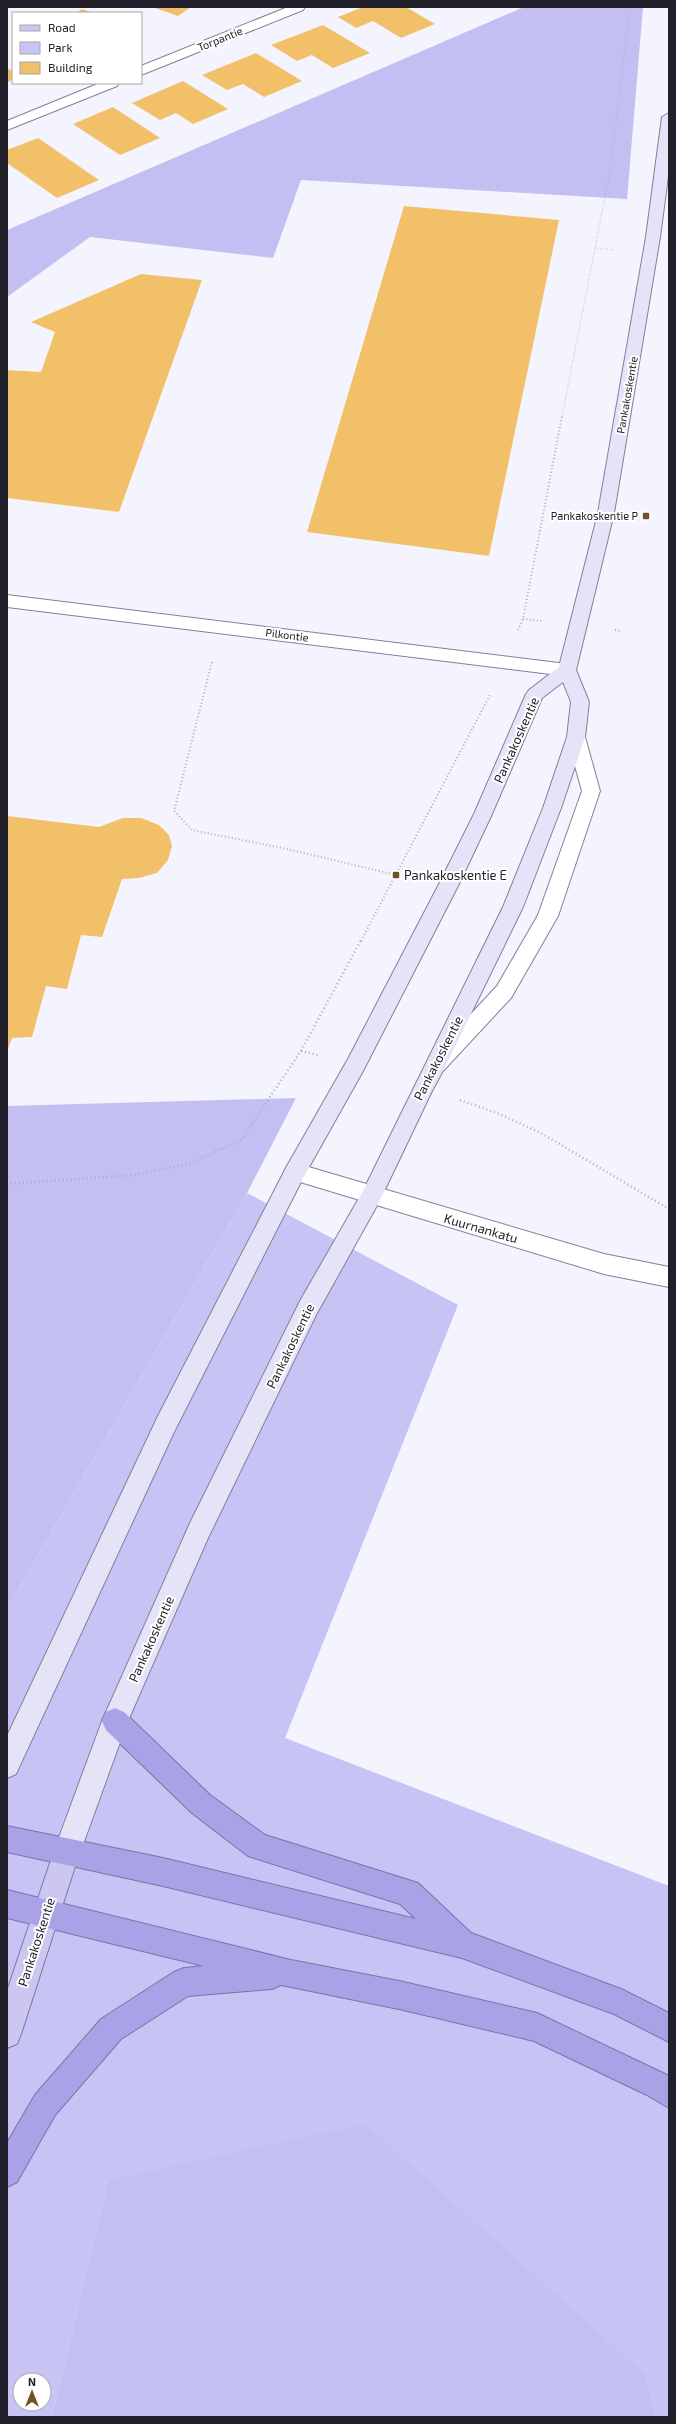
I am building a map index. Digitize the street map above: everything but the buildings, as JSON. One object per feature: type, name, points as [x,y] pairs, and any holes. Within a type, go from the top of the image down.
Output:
[{"type":"highway","points":[[114,1721],[201,1804],[258,1846],[408,1893],[462,1944]]},
{"type":"highway","points":[[7,1839],[67,1851],[462,1944],[621,2003],[669,2028]]},
{"type":"highway","points":[[7,1904],[291,1974],[399,1995],[537,2027],[657,2085],[669,2094]]},
{"type":"highway","points":[[7,2172],[45,2105],[111,2029],[184,1982],[291,1974]]},
{"type":"main road","name":"Pankakoskentie","points":[[7,2034],[45,1913],[114,1721],[210,1509],[308,1308],[371,1196],[423,1087],[436,1066],[513,907],[552,808],[576,737],[580,702],[567,670],[606,513],[653,237],[669,117]]},
{"type":"main road","name":"Pankakoskentie","points":[[7,1765],[24,1725],[166,1424],[295,1172],[356,1065],[483,814],[535,694],[567,670]]},
{"type":"street","name":"Torpantie","points":[[142,71],[299,7]]},
{"type":"street","points":[[7,126],[110,84]]},
{"type":"street","name":"Pilkontie","points":[[7,601],[567,670]]},
{"type":"street","points":[[436,1066],[504,992],[548,916],[591,791],[576,737]]},
{"type":"street","name":"Kuurnankatu","points":[[295,1172],[371,1196],[604,1264],[669,1277]]},
{"type":"path","points":[[7,1184],[135,1175],[188,1164],[241,1140],[301,1051],[396,875],[489,695],[523,619],[610,171],[630,7]]},
{"type":"path","points":[[212,661],[174,811],[192,830],[287,849],[396,875]]},
{"type":"path","points":[[301,1051],[356,1065]]},
{"type":"path","points":[[423,1087],[498,1113],[541,1133],[669,1209]]},
{"type":"green space","points":[[247,1193],[458,1305],[285,1738],[669,1886],[669,2417],[656,2417],[647,2376],[108,2180],[52,2417],[7,2417],[7,1609]]},
{"type":"shaded area","points":[[524,7],[643,7],[627,199],[301,180],[273,258],[90,237],[7,297],[7,230]]},
{"type":"shaded area","points":[[296,1098],[247,1193],[7,1609],[7,1106]]},
{"type":"shaded area","points":[[365,2124],[647,2376],[656,2417],[52,2417],[108,2180]]},
{"type":"place","name":"Pankakoskentie P","points":[[646,516]]},
{"type":"place","name":"Pankakoskentie E","points":[[396,875]]}]
